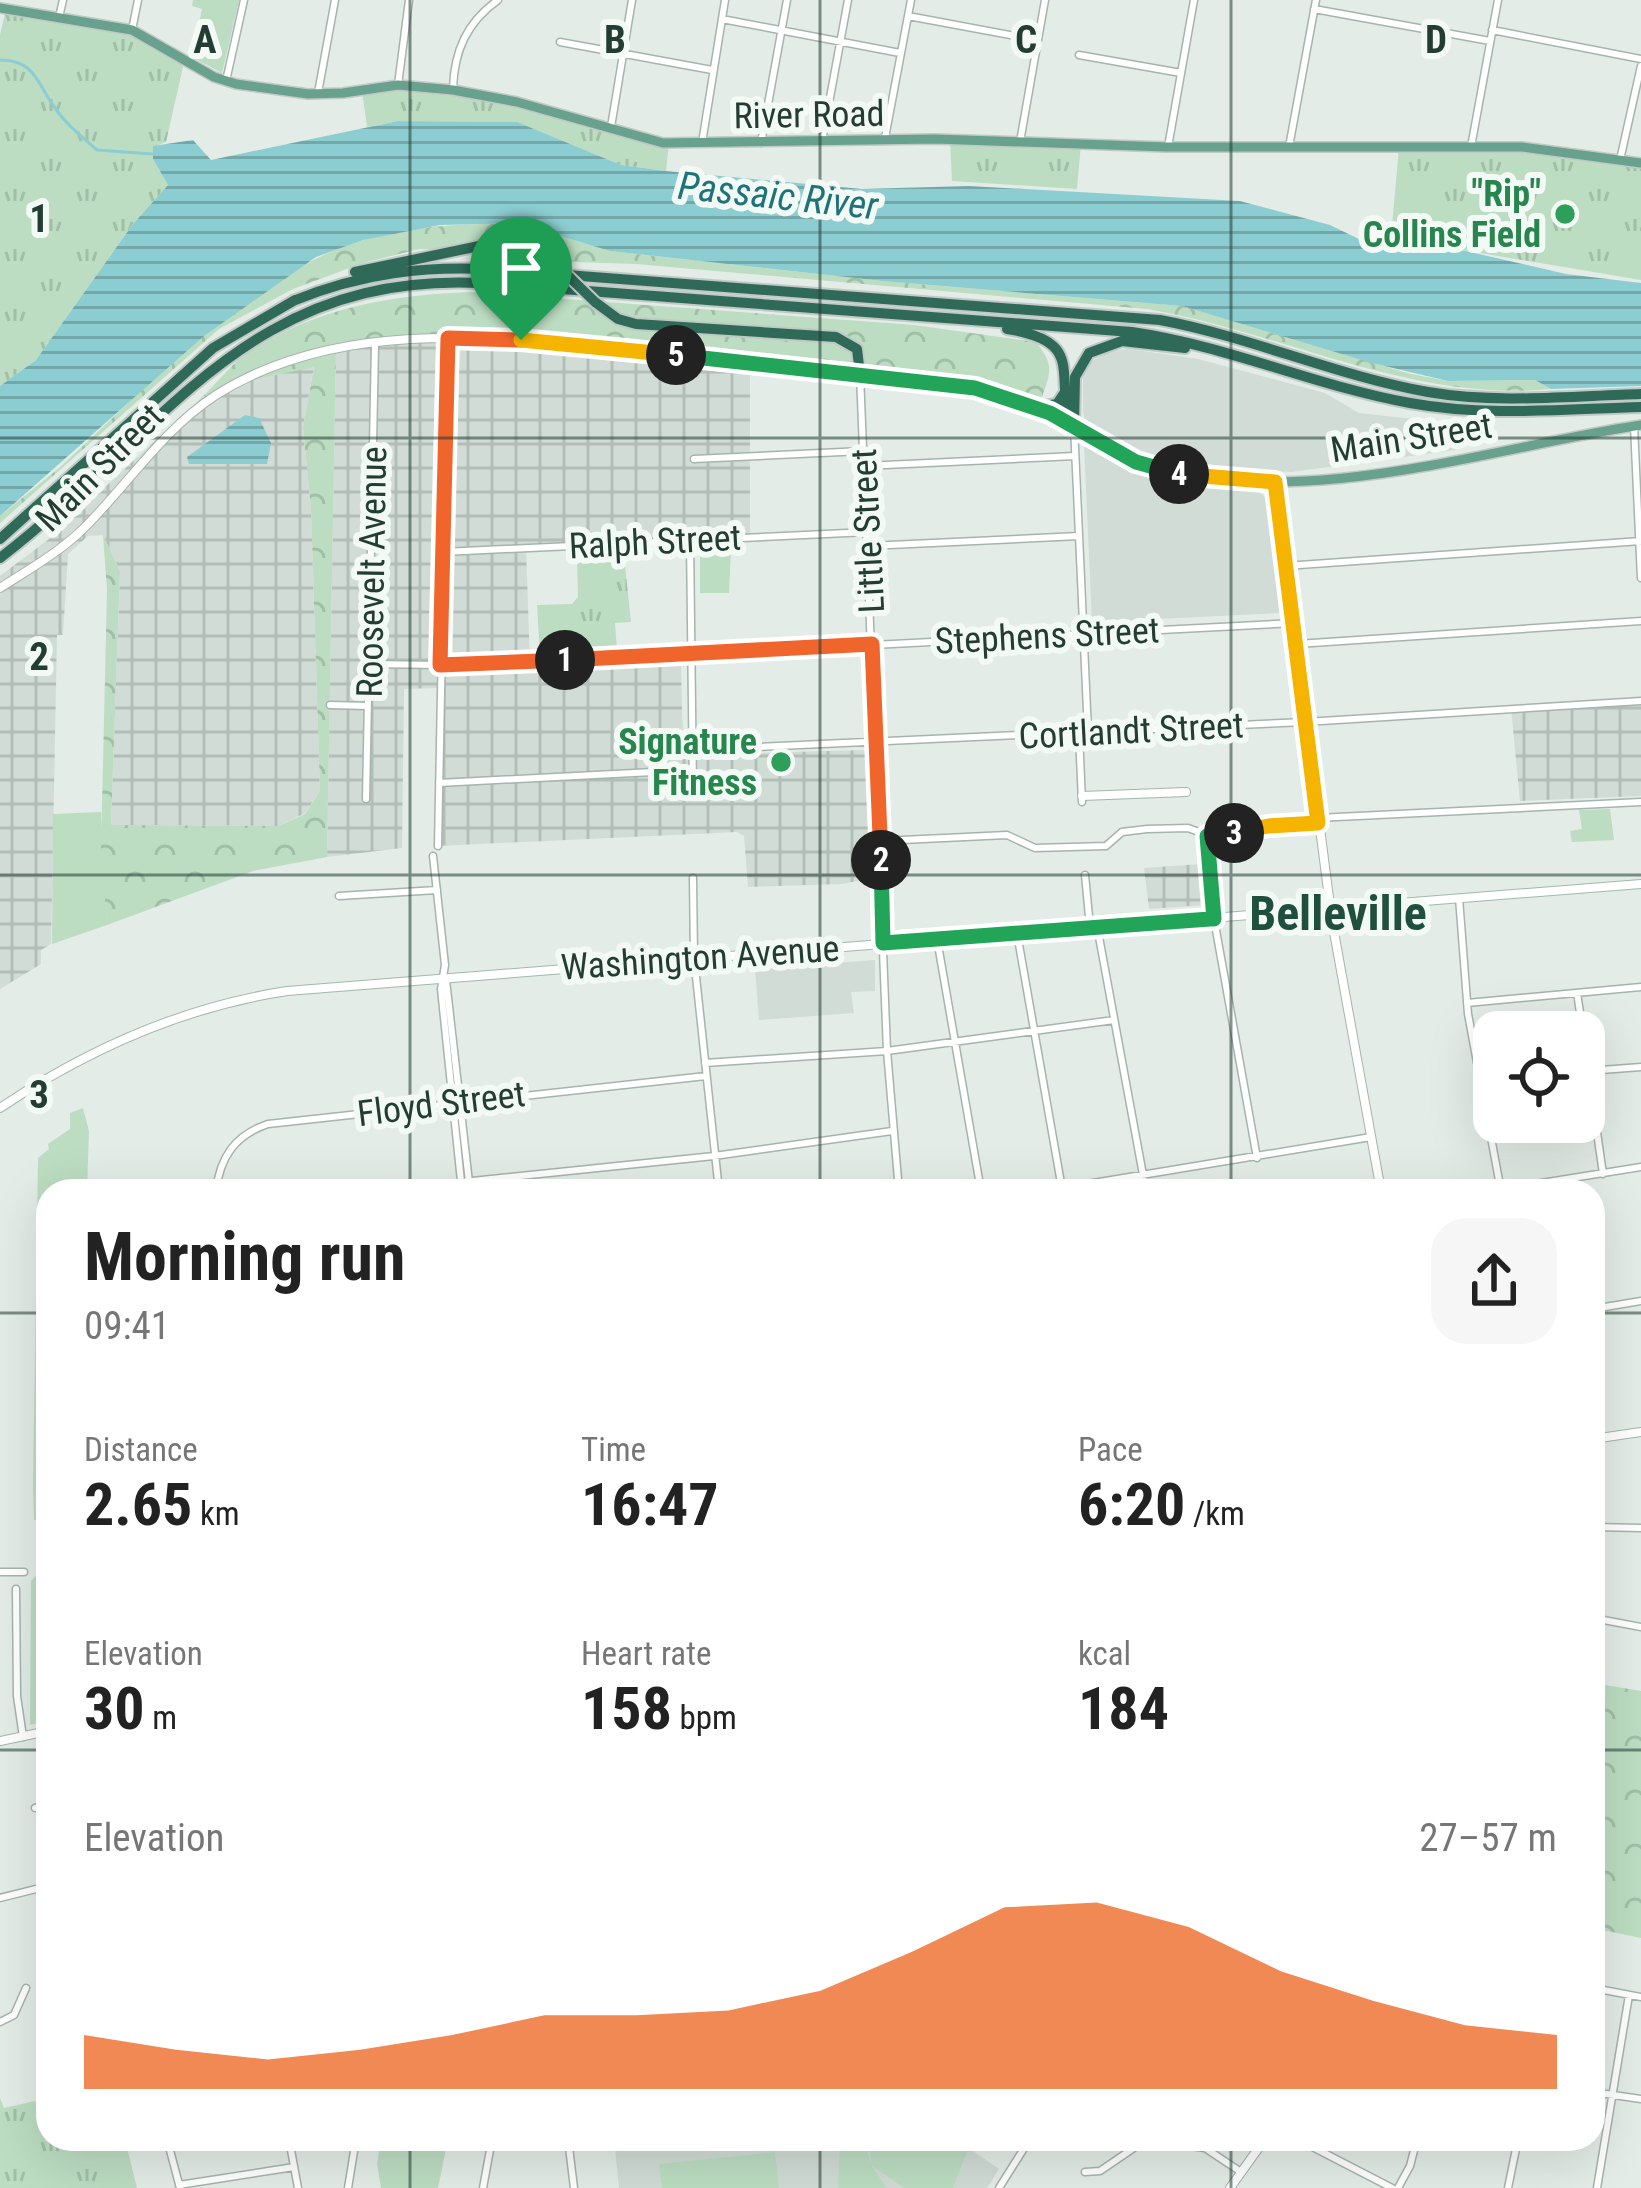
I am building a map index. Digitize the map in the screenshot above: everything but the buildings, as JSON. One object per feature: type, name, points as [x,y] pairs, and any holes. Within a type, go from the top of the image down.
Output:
[{"type":"highway","points":[[0,539],[213,348],[293,301],[357,272],[498,242],[525,244],[554,262],[618,319],[836,337],[857,349],[860,374]]},
{"type":"highway","points":[[293,301],[347,281],[403,270],[500,270],[1134,317],[1210,330],[1394,384],[1457,395],[1641,394]]},
{"type":"highway","points":[[0,558],[222,361],[284,322],[351,296],[405,285],[462,282],[1132,332],[1256,359],[1379,396],[1430,406],[1507,411],[1641,407]]},
{"type":"highway","points":[[868,312],[1025,332],[1058,352],[1074,426]]},
{"type":"highway","points":[[1074,426],[1076,370],[1084,357],[1104,345],[1143,341],[1256,359]]},
{"type":"highway","points":[[1037,407],[1052,406],[1063,398],[1067,377]]},
{"type":"main road","name":"River Road","points":[[0,8],[132,30],[226,81],[343,94],[398,85],[453,90],[518,102],[648,141],[1548,148],[1641,163]]},
{"type":"main road","name":"Main Street","points":[[860,374],[975,388],[1037,407],[1133,461],[1163,471],[1275,482],[1388,470],[1638,426]]},
{"type":"street","points":[[59,17],[63,0]]},
{"type":"street","points":[[132,30],[138,0]]},
{"type":"street","points":[[226,81],[244,0]]},
{"type":"street","points":[[318,93],[335,0]]},
{"type":"street","points":[[398,85],[409,0]]},
{"type":"street","points":[[453,90],[461,41],[486,3],[498,0]]},
{"type":"street","points":[[610,130],[632,0]]},
{"type":"street","points":[[702,143],[725,0]]},
{"type":"street","points":[[761,143],[787,0]]},
{"type":"street","points":[[822,141],[848,0]]},
{"type":"street","points":[[885,140],[911,0]]},
{"type":"street","points":[[1020,142],[1045,0]]},
{"type":"street","points":[[1168,147],[1194,0]]},
{"type":"street","points":[[1471,147],[1498,0]]},
{"type":"street","points":[[1288,147],[1315,4],[1490,41]]},
{"type":"street","points":[[908,16],[1037,40]]},
{"type":"street","points":[[722,19],[900,53]]},
{"type":"street","points":[[1492,30],[1641,62],[1620,160]]},
{"type":"street","points":[[560,42],[712,70]]},
{"type":"street","points":[[1078,55],[1181,73]]},
{"type":"street","points":[[438,846],[448,338]]},
{"type":"street","name":"Main Street","points":[[0,588],[71,540],[164,437],[218,394],[292,359],[375,344],[448,338],[521,340],[860,374]]},
{"type":"street","name":"Roosevelt Avenue","points":[[366,799],[375,344]]},
{"type":"street","name":"Little Street","points":[[860,374],[887,1051],[898,1179]]},
{"type":"street","points":[[1074,426],[1084,632],[1082,799],[1186,792]]},
{"type":"street","points":[[1638,426],[1641,578]]},
{"type":"street","points":[[694,459],[863,451]]},
{"type":"street","points":[[864,466],[1075,456]]},
{"type":"street","points":[[1275,482],[1330,908],[1379,1179]]},
{"type":"street","name":"Ralph Street","points":[[443,552],[868,532]]},
{"type":"street","points":[[868,546],[1078,536]]},
{"type":"street","points":[[690,539],[693,790]]},
{"type":"street","points":[[1286,566],[1639,542]]},
{"type":"street","points":[[1296,644],[1641,621]]},
{"type":"street","name":"Stephens Street","points":[[369,664],[691,654],[1294,623]]},
{"type":"street","name":"Cortlandt Street","points":[[692,750],[1305,722],[1641,701]]},
{"type":"street","points":[[329,705],[368,706]]},
{"type":"street","points":[[439,783],[692,770]]},
{"type":"street","points":[[880,841],[1006,835],[1035,848],[1106,846],[1122,832],[1147,829],[1188,828],[1207,836],[1318,820],[1641,802]]},
{"type":"street","points":[[1207,836],[1214,919],[1257,1158]]},
{"type":"street","points":[[433,856],[444,977],[441,990],[464,1179]]},
{"type":"street","points":[[1085,875],[1144,1178]]},
{"type":"street","points":[[693,878],[694,958],[718,1179]]},
{"type":"street","name":"Washington Avenue","points":[[0,1108],[88,1054],[205,1009],[305,989],[1641,884]]},
{"type":"street","points":[[339,896],[437,890]]},
{"type":"street","points":[[1459,898],[1467,1003],[1499,1179]]},
{"type":"street","points":[[1017,933],[1060,1179]]},
{"type":"street","points":[[937,939],[979,1179]]},
{"type":"street","points":[[1467,1003],[1641,987]]},
{"type":"street","points":[[1577,993],[1579,1011]]},
{"type":"street","points":[[705,1063],[887,1051],[1114,1019]]},
{"type":"street","points":[[1605,1070],[1641,1067]]},
{"type":"street","name":"Floyd Street","points":[[219,1179],[227,1151],[244,1134],[262,1126],[706,1076]]},
{"type":"street","points":[[523,1179],[892,1131]]},
{"type":"street","points":[[1137,1179],[1371,1137]]},
{"type":"street","points":[[1598,1143],[1603,1174]]},
{"type":"street","points":[[1571,1179],[1641,1167]]},
{"type":"street","points":[[1605,1307],[1641,1301]]},
{"type":"street","points":[[1605,1437],[1641,1432]]},
{"type":"street","points":[[1605,1527],[1641,1528]]},
{"type":"street","points":[[0,1572],[24,1572]]},
{"type":"street","points":[[16,1588],[16,1696],[23,1737]]},
{"type":"street","points":[[1605,1620],[1641,1627]]},
{"type":"street","points":[[0,1742],[36,1734]]},
{"type":"street","points":[[0,1898],[36,1889]]},
{"type":"street","points":[[0,2022],[14,2015],[26,1988]]},
{"type":"street","points":[[1605,1990],[1641,1997]]},
{"type":"street","points":[[1605,2135],[1629,1995]]},
{"type":"street","points":[[1605,2095],[1641,2099]]},
{"type":"street","points":[[170,2151],[180,2187],[294,2167]]},
{"type":"street","points":[[292,2151],[298,2188]]},
{"type":"street","points":[[348,2188],[354,2151]]},
{"type":"street","points":[[483,2188],[490,2151]]},
{"type":"street","points":[[569,2151],[574,2188]]},
{"type":"street","points":[[999,2188],[1022,2151]]},
{"type":"street","points":[[1085,2172],[1100,2171],[1129,2151]]},
{"type":"street","points":[[1210,2151],[1241,2172]]},
{"type":"street","points":[[1230,2188],[1256,2151]]},
{"type":"street","points":[[1321,2151],[1395,2188],[1414,2151]]},
{"type":"street","points":[[1508,2188],[1516,2151]]},
{"type":"street","points":[[1597,2188],[1603,2151]]},
{"type":"shaded area","points":[[488,334],[750,361],[750,537],[526,547],[530,665],[681,664],[683,755],[868,750],[873,878],[841,884],[748,887],[744,836],[737,832],[437,846],[439,688],[404,689],[402,848],[327,857],[336,346]]},
{"type":"shaded area","points":[[1128,349],[1198,359],[1325,393],[1359,413],[1458,424],[1455,450],[1291,472],[1164,463],[1144,457],[1085,422],[1083,411],[1083,376],[1088,363],[1110,351]]},
{"type":"shaded area","points":[[314,366],[303,428],[311,509],[320,791],[305,813],[279,826],[111,825],[120,571],[103,535],[88,536],[68,554],[63,635],[57,635],[51,944],[41,950],[41,964],[0,989],[0,576],[49,539],[198,401],[201,404],[252,380]]},
{"type":"shaded area","points":[[1084,444],[1150,477],[1259,492],[1266,498],[1282,613],[1092,622]]},
{"type":"shaded area","points":[[1641,700],[1641,796],[1520,801],[1511,708]]},
{"type":"shaded area","points":[[1201,864],[1205,905],[1149,909],[1144,868]]},
{"type":"shaded area","points":[[875,960],[875,991],[851,992],[854,1013],[759,1020],[755,969]]},
{"type":"shaded area","points":[[615,2151],[973,2151],[999,2169],[987,2188],[619,2188]]},
{"type":"green space","points":[[193,0],[239,0],[222,73],[192,57],[202,9],[192,6]]},
{"type":"green space","points":[[6,9],[130,32],[172,52],[183,67],[166,142],[153,147],[153,159],[168,185],[133,224],[36,360],[0,386],[0,35]]},
{"type":"green space","points":[[398,85],[453,90],[669,143],[666,171],[621,165],[516,122],[398,121],[367,127],[362,91]]},
{"type":"green space","points":[[950,140],[1081,144],[1077,189],[952,181]]},
{"type":"green space","points":[[1399,147],[1548,148],[1641,163],[1641,280],[1391,238]]},
{"type":"green space","points":[[517,223],[610,251],[882,281],[1182,306],[1411,374],[1448,381],[1535,380],[1551,389],[1499,391],[1397,376],[1147,309],[573,262],[480,250],[419,249],[363,263],[293,289],[219,329],[0,523],[0,516],[200,338],[279,280],[319,257],[379,236],[438,226]]},
{"type":"green space","points":[[470,292],[914,325],[1036,342],[1049,373],[1042,397],[488,334],[336,346],[327,857],[253,871],[107,925],[101,850],[107,590],[103,535],[120,571],[111,825],[279,826],[305,814],[320,791],[311,509],[303,428],[314,367],[252,380],[200,405],[198,401],[245,355],[297,326],[382,301]]},
{"type":"green space","points":[[731,549],[729,593],[700,593],[700,550]]},
{"type":"green space","points":[[577,556],[624,556],[631,622],[615,623],[617,651],[540,656],[537,605],[572,604],[578,597]]},
{"type":"green space","points":[[1610,809],[1614,840],[1572,842],[1570,831],[1582,829],[1579,810]]},
{"type":"green space","points":[[101,812],[107,925],[52,944],[53,814]]},
{"type":"green space","points":[[83,1108],[89,1131],[87,1179],[38,1179],[38,1158],[49,1149],[48,1144],[70,1129],[70,1113]]},
{"type":"green space","points":[[36,1288],[36,1520],[33,1484]]},
{"type":"green space","points":[[36,1576],[36,1724],[30,1725],[31,1581]]},
{"type":"green space","points":[[1605,1685],[1641,1691],[1641,1938],[1605,1930]]},
{"type":"green space","points":[[0,2098],[4,2108],[36,2101],[36,2151],[128,2151],[137,2188],[0,2188]]},
{"type":"green space","points":[[379,2151],[446,2151],[438,2188],[381,2188]]},
{"type":"green space","points":[[840,2151],[867,2151],[887,2188],[838,2188]]},
{"type":"green space","points":[[870,2151],[967,2151],[953,2188],[904,2188],[871,2165]]},
{"type":"green space","points":[[775,2152],[779,2188],[662,2188],[659,2164]]},
{"type":"water","name":"Passaic River","points":[[398,121],[517,122],[621,165],[666,171],[862,189],[969,186],[1240,201],[1330,225],[1371,245],[1457,249],[1566,274],[1641,283],[1641,386],[1551,389],[1535,380],[1448,381],[1182,306],[882,281],[610,251],[517,223],[440,225],[363,240],[316,257],[204,336],[0,516],[0,386],[36,360],[133,224],[168,185],[153,159],[153,146],[193,140],[211,160]]},
{"type":"water","points":[[245,415],[259,418],[271,443],[267,464],[189,464],[187,457]]},
{"type":"waterway","points":[[0,60],[28,69],[64,119],[97,150],[153,154]]},
{"type":"place","name":"\"Rip\" Collins Field","points":[[1565,214]]},
{"type":"place","name":"Signature Fitness","points":[[781,762]]},
{"type":"district","name":"Belleville","points":[[1338,913]]},
{"type":"route","points":[[448,338],[521,340],[975,388],[1050,413],[1150,467],[1275,482],[1318,823],[1207,836],[1214,919],[883,943],[872,644],[440,665],[448,338]]}]
